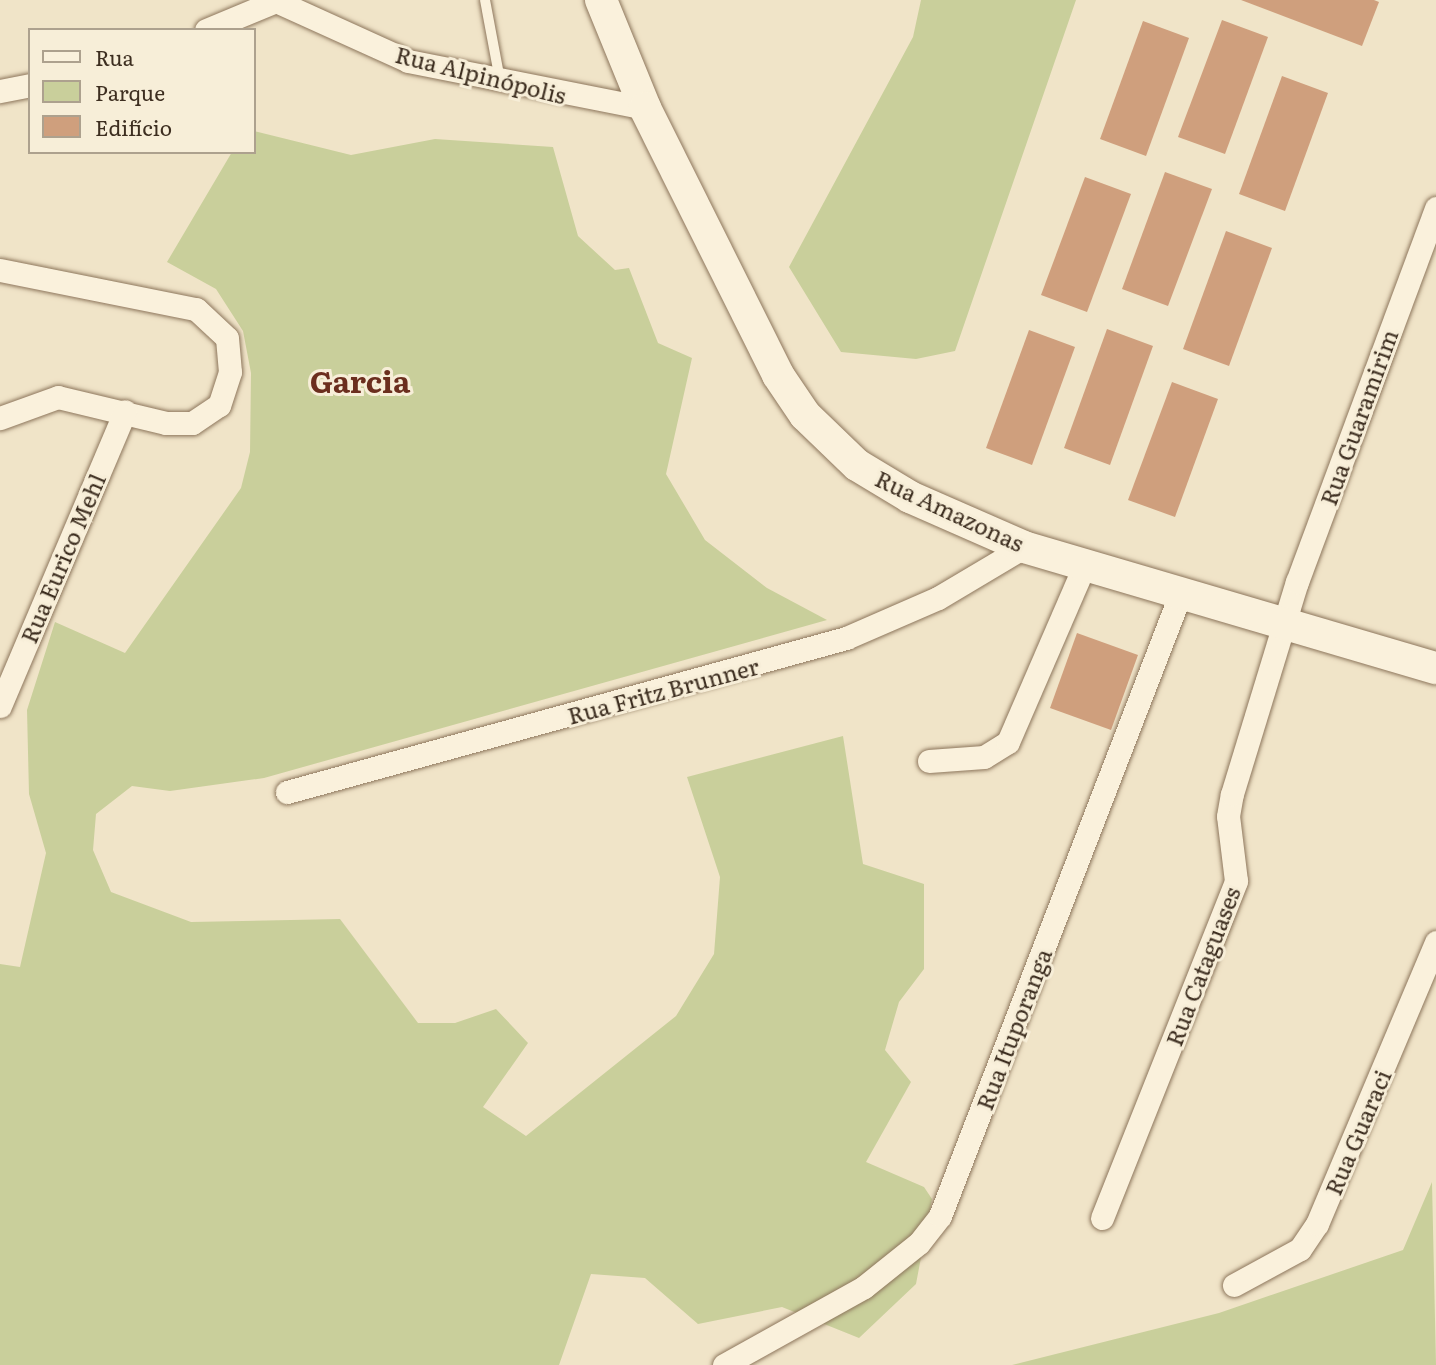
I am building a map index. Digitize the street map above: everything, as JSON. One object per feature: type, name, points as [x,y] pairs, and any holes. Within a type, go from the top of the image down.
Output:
[{"type":"main road","name":"Rua Amazonas","points":[[601,0],[645,108],[759,339],[805,415],[857,465],[920,501],[1024,547],[1282,627],[1436,668]]},
{"type":"street","name":"Rua Alpinópolis","points":[[211,28],[276,0],[408,61],[501,84],[645,108]]},
{"type":"street","points":[[0,91],[28,85]]},
{"type":"street","name":"Rua Guaramirim","points":[[1282,627],[1436,208]]},
{"type":"street","points":[[0,270],[168,300],[196,309],[227,338],[230,372],[219,405],[192,423],[166,423],[58,397],[0,418]]},
{"type":"street","name":"Rua Eurico Mehl","points":[[0,706],[125,411]]},
{"type":"street","name":"Rua Fritz Brunner","points":[[287,792],[846,638],[938,598],[1024,547]]},
{"type":"street","points":[[929,761],[984,757],[1008,742],[1084,566]]},
{"type":"street","name":"Rua Ituporanga","points":[[724,1365],[864,1287],[919,1243],[940,1216],[1180,595]]},
{"type":"street","name":"Rua Cataguases","points":[[1102,1218],[1236,881],[1230,805],[1282,627]]},
{"type":"street","name":"Rua Guaraci","points":[[1234,1285],[1300,1249],[1317,1224],[1436,942]]},
{"type":"lane","points":[[485,0],[501,84]]},
{"type":"green space","points":[[921,0],[1076,0],[955,351],[916,359],[841,352],[789,267],[913,37]]},
{"type":"green space","points":[[256,131],[351,155],[435,139],[553,147],[578,236],[615,270],[629,268],[658,343],[692,358],[666,474],[705,540],[767,588],[827,620],[264,778],[170,791],[132,786],[96,814],[93,850],[111,892],[191,922],[340,919],[418,1023],[455,1023],[496,1009],[528,1043],[483,1107],[526,1136],[676,1016],[714,954],[720,877],[687,777],[843,736],[863,864],[924,884],[924,969],[899,1002],[885,1050],[911,1082],[866,1162],[924,1187],[932,1199],[916,1284],[859,1338],[782,1307],[698,1324],[645,1278],[591,1274],[559,1365],[0,1365],[0,964],[20,967],[46,853],[29,794],[27,710],[55,622],[125,653],[241,488],[250,452],[251,373],[243,331],[216,289],[167,262],[231,154],[256,154]]},
{"type":"green space","points":[[1432,1182],[1436,1365],[1012,1365],[1219,1313],[1403,1250]]},
{"type":"building","points":[[1241,0],[1374,0],[1379,2],[1362,46]]},
{"type":"building","points":[[1222,20],[1268,37],[1225,154],[1178,137]]},
{"type":"building","points":[[1143,21],[1189,38],[1146,156],[1100,139]]},
{"type":"building","points":[[1282,76],[1328,93],[1285,211],[1239,194]]},
{"type":"building","points":[[1165,172],[1212,189],[1168,306],[1122,289]]},
{"type":"building","points":[[1085,177],[1131,194],[1087,312],[1041,295]]},
{"type":"building","points":[[1226,231],[1272,248],[1229,366],[1183,349]]},
{"type":"building","points":[[1107,329],[1153,346],[1110,465],[1064,448]]},
{"type":"building","points":[[1029,330],[1075,347],[1032,465],[986,448]]},
{"type":"building","points":[[1172,382],[1218,399],[1175,517],[1128,500]]},
{"type":"building","points":[[1077,633],[1138,655],[1111,730],[1050,708]]},
{"type":"district","name":"Garcia","points":[[360,380]]}]
